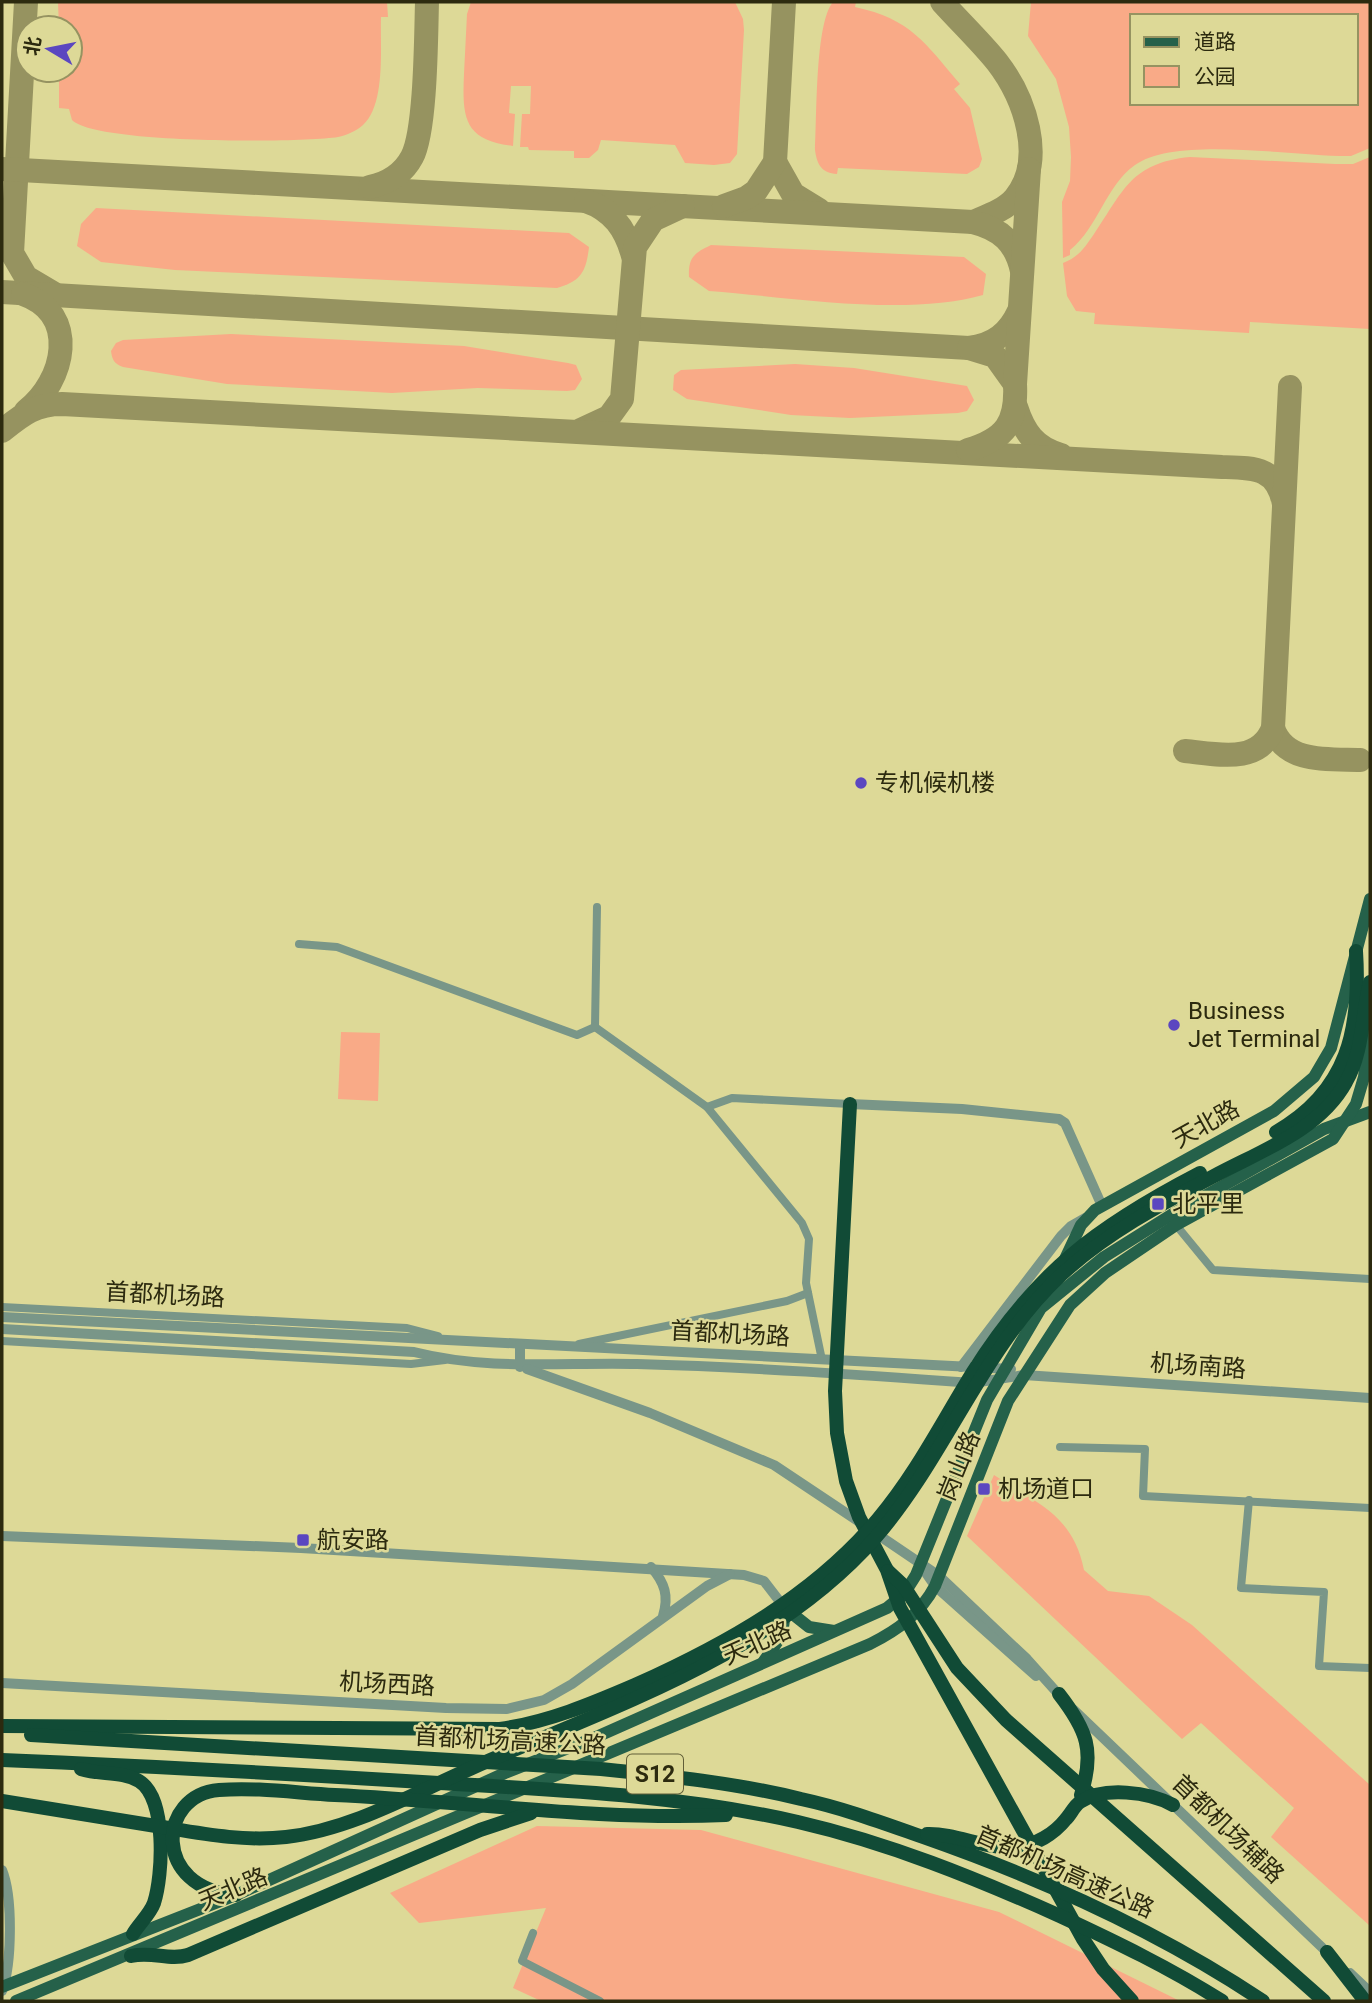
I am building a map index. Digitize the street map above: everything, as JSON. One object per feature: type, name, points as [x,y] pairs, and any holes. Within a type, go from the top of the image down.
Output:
[{"type":"highway","points":[[2,1726],[474,1731],[531,1724],[575,1710],[658,1674],[768,1616],[835,1564],[879,1518],[923,1457],[1001,1330],[1047,1274],[1084,1241],[1123,1215],[1301,1116],[1327,1092],[1354,1045],[1356,951]]},
{"type":"highway","points":[[2,1801],[230,1837],[293,1836],[351,1820],[385,1806],[672,1679],[738,1647],[775,1625],[831,1583],[876,1537],[935,1457],[1009,1338],[1062,1275],[1106,1240],[1152,1210],[1316,1119],[1345,1086],[1370,982]]},
{"type":"highway","points":[[850,1104],[835,1391],[837,1433],[852,1499],[887,1570],[900,1608],[1083,1939],[1103,1969],[1132,2001]]},
{"type":"highway","points":[[887,1570],[903,1585],[957,1668],[1006,1720],[1261,1942],[1324,2001]]},
{"type":"highway","points":[[911,1833],[948,1835],[996,1846],[1017,1847],[1047,1837],[1079,1802],[1088,1777],[1089,1751],[1080,1723],[1059,1694]]},
{"type":"highway","name":"首都机场高速公路","points":[[2,1734],[107,1738],[666,1775],[802,1799],[911,1833],[1012,1871],[1126,1922],[1197,1958],[1263,2001]]},
{"type":"highway","name":"首都机场高速公路","points":[[2,1759],[588,1793],[678,1801],[758,1814],[870,1842],[980,1880],[1151,1958],[1222,2001]]},
{"type":"highway","points":[[53,1762],[94,1773],[138,1780],[155,1801],[159,1857],[156,1889],[151,1909],[133,1934]]},
{"type":"highway","points":[[236,1895],[212,1891],[195,1884],[176,1861],[173,1845],[177,1820],[187,1805],[208,1791],[357,1796],[560,1811],[712,1816],[758,1814]]},
{"type":"highway","points":[[1079,1802],[1122,1793],[1154,1797],[1173,1805]]},
{"type":"highway","points":[[131,1956],[147,1952],[182,1957],[502,1821],[528,1813],[560,1811]]},
{"type":"highway","points":[[1326,1952],[1365,2001]]},
{"type":"main road","name":"天北路","points":[[1007,1367],[1053,1291],[1073,1240],[1086,1218],[1102,1206],[1274,1111],[1307,1085],[1331,1048],[1370,898]]},
{"type":"main road","points":[[1024,1375],[1062,1315],[1082,1293],[1130,1254],[1176,1225],[1333,1139],[1347,1121],[1367,1079],[1370,1029]]},
{"type":"main road","points":[[1347,1121],[1370,1112]]},
{"type":"main road","name":"天北路","points":[[1041,1308],[1104,1257],[1150,1227],[1324,1129],[1347,1121]]},
{"type":"main road","name":"岗山路","points":[[921,1566],[988,1401],[1007,1367]]},
{"type":"main road","name":"岗山路","points":[[937,1581],[1008,1401],[1024,1375]]},
{"type":"main road","name":"天北路","points":[[2,1988],[236,1895],[505,1773],[594,1738],[837,1631],[895,1602],[910,1585],[921,1566]]},
{"type":"main road","name":"天北路","points":[[16,2001],[131,1956],[466,1811],[887,1636],[912,1618],[937,1581]]},
{"type":"main road","points":[[785,1608],[809,1627],[837,1631]]},
{"type":"main road","points":[[754,1668],[776,1648],[786,1619],[785,1608]]},
{"type":"street","points":[[595,1027],[597,907]]},
{"type":"street","points":[[299,944],[337,947],[578,1035],[595,1027]]},
{"type":"street","points":[[595,1027],[707,1107],[807,1230],[807,1293],[822,1360]]},
{"type":"street","points":[[707,1107],[732,1098],[961,1109],[1059,1119],[1065,1123],[1102,1206]]},
{"type":"street","points":[[961,1367],[1061,1236],[1071,1226],[1086,1218]]},
{"type":"street","points":[[1176,1225],[1213,1270],[1370,1279]]},
{"type":"street","points":[[565,1348],[787,1301],[807,1293]]},
{"type":"street","name":"首都机场路","points":[[2,1307],[407,1328],[451,1340]]},
{"type":"street","name":"首都机场路","points":[[2,1317],[565,1348],[1007,1367]]},
{"type":"street","name":"首都机场路","points":[[2,1329],[414,1352],[445,1360],[520,1367],[635,1364],[973,1382],[1024,1375]]},
{"type":"street","name":"首都机场路","points":[[2,1341],[411,1364],[445,1360]]},
{"type":"street","points":[[520,1345],[520,1367]]},
{"type":"street","name":"首都机场路","points":[[520,1367],[650,1413],[774,1465],[821,1494],[921,1566],[937,1581]]},
{"type":"street","points":[[1007,1367],[1024,1375]]},
{"type":"street","name":"机场南路","points":[[1024,1375],[1370,1398]]},
{"type":"street","points":[[1060,1447],[1145,1449],[1143,1496],[1370,1508]]},
{"type":"street","points":[[1249,1500],[1241,1588],[1324,1592],[1319,1666],[1370,1668]]},
{"type":"street","points":[[2,1536],[236,1544],[651,1567],[730,1574],[764,1581],[785,1608]]},
{"type":"street","points":[[651,1567],[666,1590],[668,1601],[663,1616]]},
{"type":"street","name":"机场西路","points":[[2,1683],[507,1709],[533,1704],[553,1695],[663,1616],[730,1574]]},
{"type":"street","name":"首都机场辅路","points":[[937,1581],[1370,1992]]},
{"type":"street","points":[[2,1870],[9,1899],[2,1988]]},
{"type":"street","points":[[533,1933],[522,1961],[600,2001]]},
{"type":"green space","points":[[58,2],[387,2],[388,17],[381,17],[379,90],[370,116],[363,125],[338,137],[243,141],[118,134],[88,128],[72,120],[69,109],[59,108],[59,84],[84,84],[84,14],[58,14]]},
{"type":"green space","points":[[471,2],[735,2],[743,19],[744,30],[737,154],[730,163],[714,165],[685,163],[675,145],[601,140],[598,150],[589,158],[574,158],[574,151],[529,150],[528,147],[520,147],[522,114],[530,114],[531,86],[511,86],[509,113],[515,114],[513,146],[484,138],[469,124],[464,103],[467,14]]},
{"type":"green space","points":[[833,2],[856,2],[855,7],[890,18],[904,26],[937,56],[960,84],[954,89],[970,108],[982,159],[979,167],[967,174],[838,168],[837,174],[821,167],[815,150],[818,72],[823,29]]},
{"type":"green space","points":[[1031,2],[1370,2],[1370,148],[1351,156],[1207,149],[1154,156],[1125,173],[1088,230],[1070,250],[1070,255],[1063,258],[1062,202],[1070,181],[1071,157],[1069,127],[1056,79],[1028,36]]},
{"type":"green space","points":[[1190,157],[1353,164],[1370,157],[1370,329],[1250,322],[1249,333],[1094,324],[1095,313],[1076,311],[1067,296],[1063,263],[1077,255],[1084,247],[1131,181],[1154,165]]},
{"type":"green space","points":[[96,208],[569,233],[589,247],[581,274],[572,282],[557,288],[175,270],[101,262],[77,246],[81,224]]},
{"type":"green space","points":[[711,245],[964,257],[986,274],[983,295],[952,301],[884,305],[709,291],[689,277],[689,270],[693,257]]},
{"type":"green space","points":[[231,334],[464,346],[576,365],[582,379],[575,390],[567,391],[478,388],[392,393],[227,384],[123,367],[116,363],[111,354],[116,343],[123,340]]},
{"type":"green space","points":[[795,364],[854,368],[967,386],[974,400],[967,411],[958,413],[850,418],[791,415],[687,399],[673,390],[674,375],[681,370]]},
{"type":"green space","points":[[341,1032],[380,1033],[378,1101],[338,1099]]},
{"type":"green space","points":[[994,1475],[1039,1503],[1062,1523],[1079,1551],[1084,1570],[1108,1591],[1149,1596],[1192,1625],[1370,1785],[1370,1926],[1271,1837],[1294,1808],[1201,1723],[1182,1739],[967,1536]]},
{"type":"green space","points":[[537,1826],[701,1830],[999,1912],[1180,2001],[541,2001],[513,1988],[546,1908],[419,1923],[390,1893]]},
{"type":"taxiway","points":[[26,2],[12,253],[26,277],[53,293]]},
{"type":"taxiway","points":[[370,187],[400,173],[412,157],[417,144],[424,82],[427,2]]},
{"type":"taxiway","points":[[724,206],[756,191],[775,162],[784,2]]},
{"type":"taxiway","points":[[942,2],[1007,76],[1023,110],[1028,128],[1030,147],[1025,182],[1006,206],[973,222]]},
{"type":"taxiway","points":[[775,162],[793,194],[819,210]]},
{"type":"taxiway","points":[[2,169],[973,222],[992,229],[1006,239],[1016,253],[1022,271]]},
{"type":"taxiway","points":[[968,450],[981,446],[1000,434],[1011,419],[1014,409],[1029,169]]},
{"type":"taxiway","points":[[586,201],[604,210],[617,222],[633,256]]},
{"type":"taxiway","points":[[581,430],[609,417],[622,399],[635,247],[653,220],[683,206]]},
{"type":"taxiway","points":[[2,292],[969,348]]},
{"type":"taxiway","points":[[23,294],[41,304],[53,316],[59,332],[60,349],[50,383],[26,411]]},
{"type":"taxiway","points":[[1015,384],[995,356],[969,348],[1000,337],[1019,311]]},
{"type":"taxiway","points":[[1185,751],[1223,755],[1247,752],[1258,748],[1267,740],[1273,728],[1290,387]]},
{"type":"taxiway","points":[[2,431],[36,408],[62,404],[1234,467],[1254,469],[1270,476],[1281,492],[1284,504]]},
{"type":"taxiway","points":[[1016,407],[1032,438],[1044,448],[1061,455]]},
{"type":"taxiway","points":[[1273,728],[1279,740],[1298,754],[1322,759],[1360,760]]},
{"type":"place","name":"专机候机楼","points":[[861,783]]},
{"type":"place","name":"Business Jet Terminal","points":[[1174,1025]]},
{"type":"place","name":"北平里","points":[[1158,1204]]},
{"type":"place","name":"机场道口","points":[[984,1489]]},
{"type":"place","name":"航安路","points":[[303,1540]]}]
